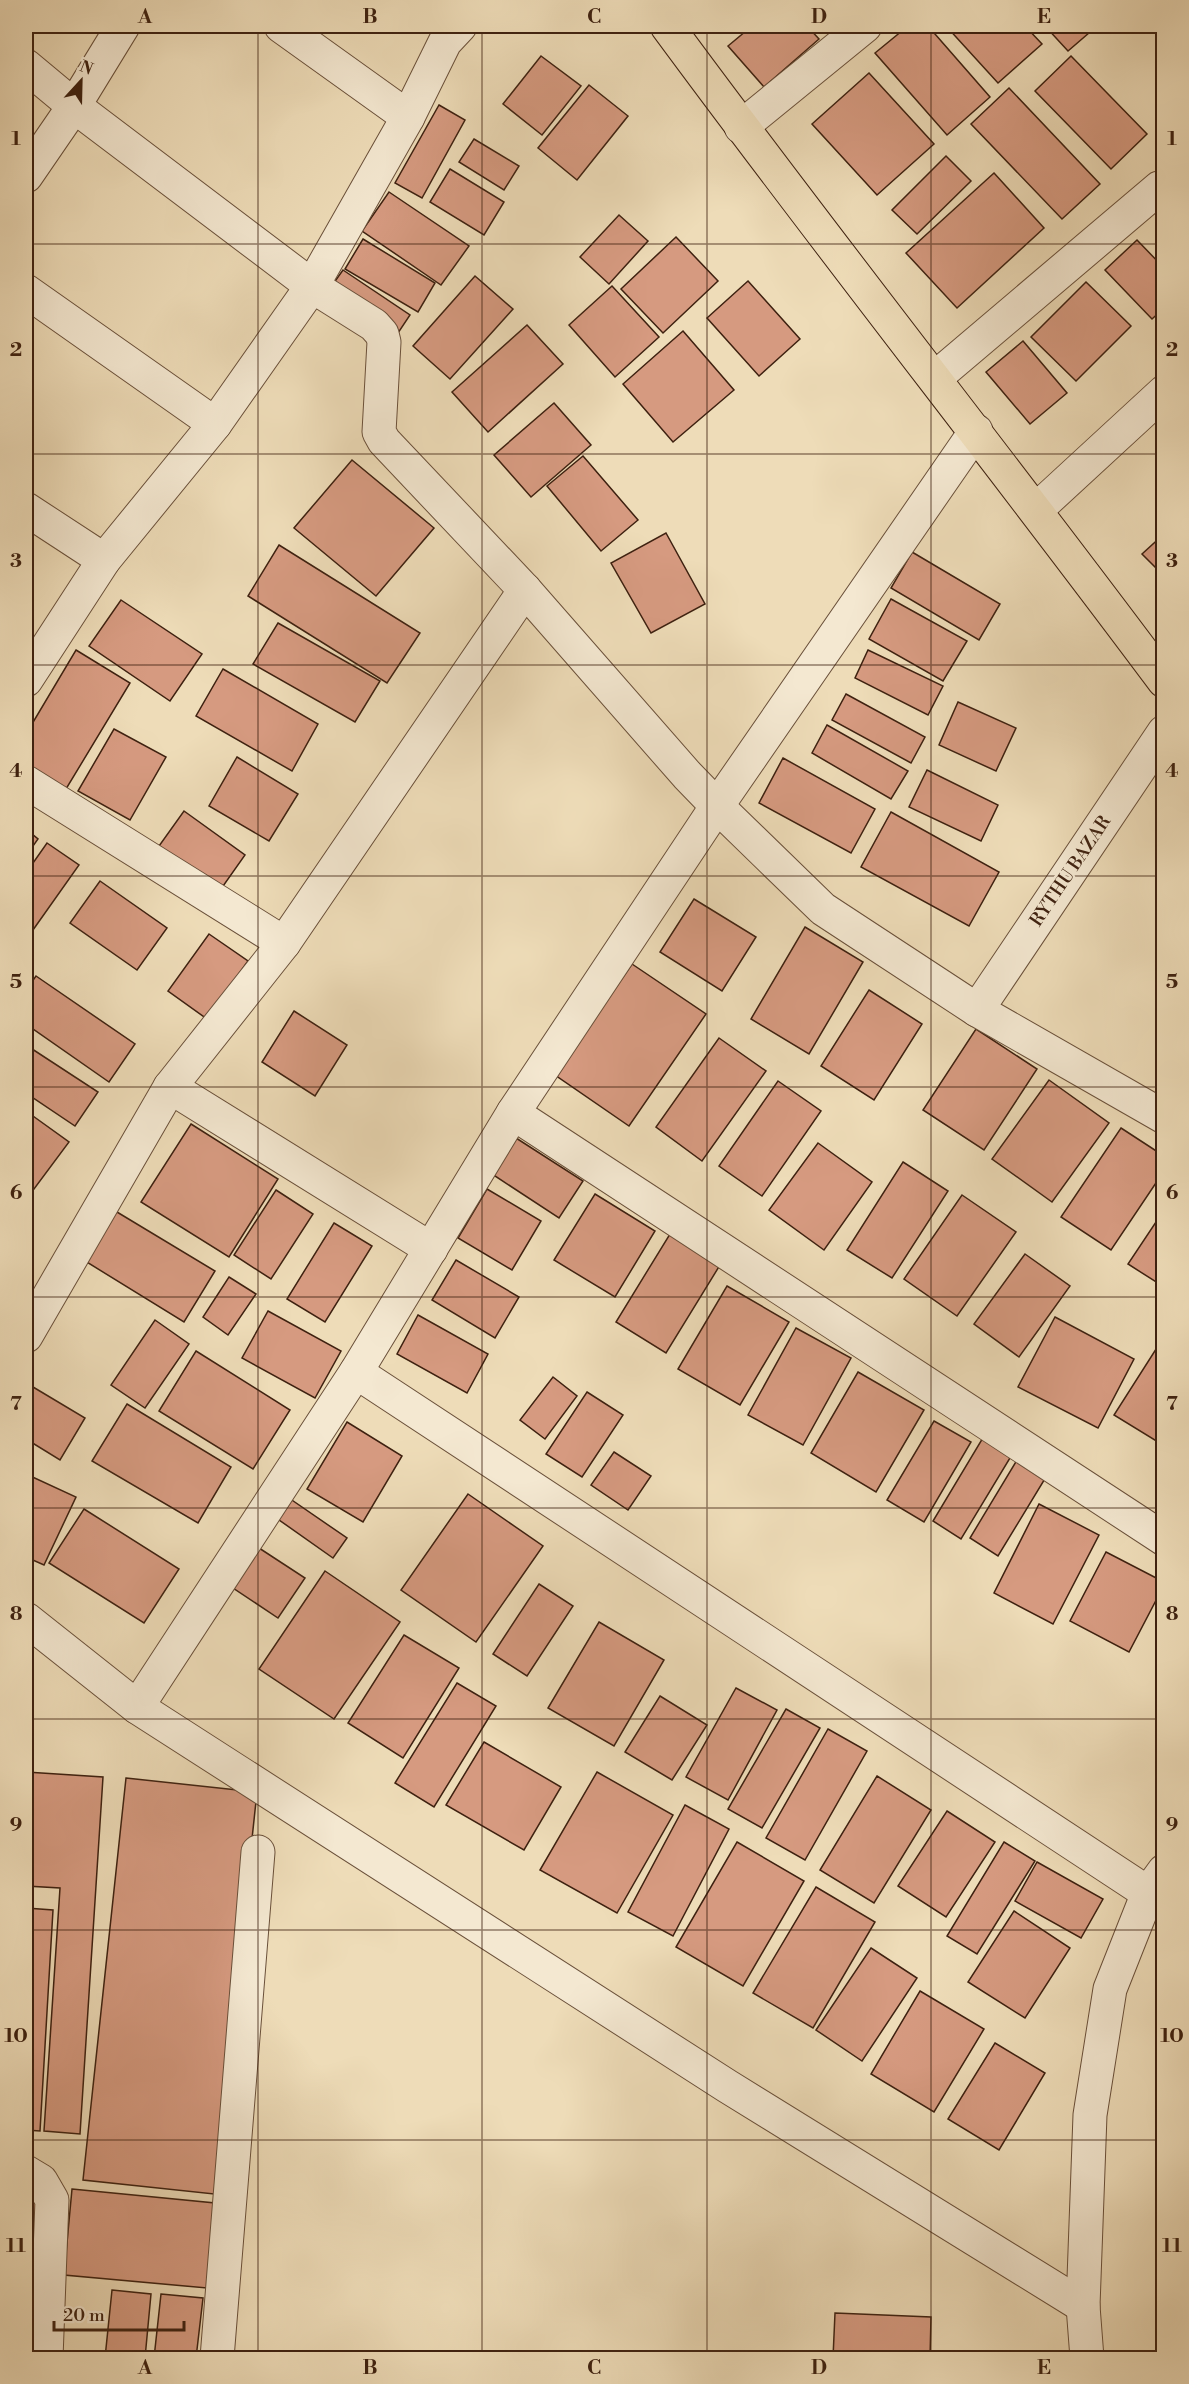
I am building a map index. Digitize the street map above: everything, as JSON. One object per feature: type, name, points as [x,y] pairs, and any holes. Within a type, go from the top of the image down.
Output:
[{"type":"main road","points":[[667,26],[741,127],[976,431],[1164,681]]},
{"type":"street","points":[[26,176],[74,106],[123,26]]},
{"type":"street","points":[[281,26],[408,117]]},
{"type":"street","points":[[26,680],[104,560],[215,424],[312,286],[408,117],[445,42],[460,26]]},
{"type":"street","points":[[741,127],[866,26]]},
{"type":"street","points":[[26,66],[74,106],[312,286],[374,325],[382,334],[384,342],[379,432],[384,441],[525,590],[717,806],[824,909],[977,1010],[1164,1117]]},
{"type":"street","points":[[935,378],[1159,188]]},
{"type":"street","points":[[26,291],[215,424]]},
{"type":"street","points":[[1036,510],[1164,392]]},
{"type":"street","points":[[137,1707],[356,1372],[513,1113],[717,806],[976,431]]},
{"type":"street","points":[[26,509],[104,560]]},
{"type":"street","points":[[26,1336],[170,1087],[284,943],[525,590]]},
{"type":"street","name":"RYTHU BAZAR","points":[[977,1010],[1164,732]]},
{"type":"street","points":[[26,782],[284,943]]},
{"type":"street","points":[[170,1087],[430,1249]]},
{"type":"street","points":[[513,1113],[1164,1539]]},
{"type":"street","points":[[356,1372],[1156,1882],[1110,1989],[1090,2115],[1083,2306],[1087,2358]]},
{"type":"street","points":[[26,1619],[137,1707],[727,2086],[1083,2306]]},
{"type":"street","points":[[218,2358],[258,1852]]},
{"type":"street","points":[[26,2172],[41,2181],[52,2200],[46,2358]]},
{"type":"building","points":[[752,26],[807,26],[819,39],[764,87],[728,46]]},
{"type":"building","points":[[908,26],[928,26],[990,97],[947,135],[875,53]]},
{"type":"building","points":[[946,26],[1025,26],[1042,44],[998,83]]},
{"type":"building","points":[[1045,26],[1097,26],[1068,51]]},
{"type":"building","points":[[541,56],[581,86],[542,135],[503,104]]},
{"type":"building","points":[[1071,56],[1147,134],[1111,169],[1035,91]]},
{"type":"building","points":[[869,73],[934,144],[877,195],[812,124]]},
{"type":"building","points":[[589,85],[628,116],[577,180],[538,148]]},
{"type":"building","points":[[1009,88],[1100,184],[1062,219],[971,124]]},
{"type":"building","points":[[439,105],[465,120],[422,198],[395,183]]},
{"type":"building","points":[[474,139],[519,166],[504,190],[459,162]]},
{"type":"building","points":[[946,156],[971,181],[917,234],[892,210]]},
{"type":"building","points":[[450,169],[504,202],[484,235],[430,202]]},
{"type":"building","points":[[994,173],[1044,228],[957,308],[906,253]]},
{"type":"building","points":[[389,192],[469,246],[441,285],[362,231]]},
{"type":"building","points":[[619,215],[648,241],[609,284],[580,257]]},
{"type":"building","points":[[676,237],[718,281],[663,333],[621,289]]},
{"type":"building","points":[[363,239],[435,283],[418,312],[345,269]]},
{"type":"building","points":[[1137,240],[1164,268],[1164,308],[1152,319],[1105,270]]},
{"type":"building","points":[[343,270],[410,315],[396,336],[328,291]]},
{"type":"building","points":[[475,276],[513,309],[450,379],[413,346]]},
{"type":"building","points":[[748,281],[800,339],[759,376],[707,318]]},
{"type":"building","points":[[1086,282],[1131,326],[1076,381],[1031,337]]},
{"type":"building","points":[[612,286],[659,337],[615,377],[569,325]]},
{"type":"building","points":[[527,325],[563,364],[488,432],[452,392]]},
{"type":"building","points":[[683,331],[734,390],[673,442],[623,384]]},
{"type":"building","points":[[1023,341],[1067,393],[1030,424],[986,372]]},
{"type":"building","points":[[554,403],[591,445],[531,497],[494,455]]},
{"type":"building","points":[[583,456],[638,520],[601,551],[547,486]]},
{"type":"building","points":[[352,460],[434,528],[376,596],[294,528]]},
{"type":"building","points":[[666,533],[705,604],[651,633],[611,563]]},
{"type":"building","points":[[1164,534],[1164,576],[1142,554]]},
{"type":"building","points":[[279,545],[420,633],[387,683],[248,596]]},
{"type":"building","points":[[912,552],[1000,604],[979,640],[891,588]]},
{"type":"building","points":[[891,599],[967,641],[943,681],[869,639]]},
{"type":"building","points":[[121,600],[202,654],[170,701],[89,646]]},
{"type":"building","points":[[278,623],[380,681],[355,722],[253,664]]},
{"type":"building","points":[[76,650],[130,683],[66,789],[26,765],[26,734]]},
{"type":"building","points":[[868,650],[943,686],[928,715],[855,678]]},
{"type":"building","points":[[223,669],[318,724],[292,771],[196,716]]},
{"type":"building","points":[[846,694],[925,737],[911,763],[832,720]]},
{"type":"building","points":[[958,702],[1016,728],[996,771],[939,745]]},
{"type":"building","points":[[827,725],[908,771],[891,799],[812,753]]},
{"type":"building","points":[[114,729],[166,757],[130,820],[78,791]]},
{"type":"building","points":[[237,757],[298,794],[269,841],[209,806]]},
{"type":"building","points":[[783,758],[875,809],[851,853],[759,803]]},
{"type":"building","points":[[927,770],[998,805],[981,841],[909,807]]},
{"type":"building","points":[[184,811],[245,855],[221,889],[159,846]]},
{"type":"building","points":[[891,812],[999,872],[969,926],[861,867]]},
{"type":"building","points":[[26,829],[38,839],[26,856]]},
{"type":"building","points":[[47,843],[79,865],[28,937],[26,935],[26,873]]},
{"type":"building","points":[[100,881],[167,928],[137,970],[70,923]]},
{"type":"building","points":[[694,899],[756,937],[722,991],[660,952]]},
{"type":"building","points":[[805,927],[863,962],[809,1054],[751,1019]]},
{"type":"building","points":[[209,934],[248,961],[207,1019],[168,991]]},
{"type":"building","points":[[632,964],[706,1014],[629,1126],[555,1075]]},
{"type":"building","points":[[36,976],[135,1044],[109,1082],[26,1024],[26,990]]},
{"type":"building","points":[[869,990],[922,1024],[874,1100],[821,1066]]},
{"type":"building","points":[[294,1011],[347,1045],[315,1096],[262,1062]]},
{"type":"building","points":[[976,1029],[1037,1069],[984,1150],[923,1110]]},
{"type":"building","points":[[719,1038],[766,1071],[702,1161],[656,1127]]},
{"type":"building","points":[[26,1045],[98,1092],[75,1126],[26,1093]]},
{"type":"building","points":[[1049,1080],[1109,1123],[1052,1202],[992,1159]]},
{"type":"building","points":[[778,1081],[821,1111],[762,1196],[719,1166]]},
{"type":"building","points":[[26,1111],[69,1142],[34,1189],[26,1183]]},
{"type":"building","points":[[191,1124],[278,1179],[229,1257],[141,1202]]},
{"type":"building","points":[[1121,1128],[1164,1156],[1164,1171],[1111,1250],[1061,1217]]},
{"type":"building","points":[[516,1138],[583,1181],[559,1218],[492,1174]]},
{"type":"building","points":[[818,1143],[872,1182],[824,1250],[769,1210]]},
{"type":"building","points":[[903,1162],[948,1191],[892,1278],[847,1250]]},
{"type":"building","points":[[487,1189],[541,1221],[512,1270],[458,1238]]},
{"type":"building","points":[[276,1190],[313,1214],[271,1279],[234,1255]]},
{"type":"building","points":[[595,1194],[655,1231],[615,1297],[554,1260]]},
{"type":"building","points":[[962,1195],[1016,1232],[957,1316],[904,1279]]},
{"type":"building","points":[[107,1206],[215,1271],[184,1322],[77,1256]]},
{"type":"building","points":[[1164,1210],[1164,1287],[1128,1264]]},
{"type":"building","points":[[334,1223],[372,1246],[325,1322],[287,1299]]},
{"type":"building","points":[[670,1234],[720,1265],[666,1353],[616,1322]]},
{"type":"building","points":[[1025,1254],[1070,1286],[1019,1357],[974,1324]]},
{"type":"building","points":[[456,1260],[519,1297],[495,1338],[432,1300]]},
{"type":"building","points":[[229,1277],[256,1294],[228,1335],[203,1317]]},
{"type":"building","points":[[727,1286],[789,1322],[740,1405],[678,1369]]},
{"type":"building","points":[[268,1311],[341,1351],[315,1398],[242,1358]]},
{"type":"building","points":[[418,1315],[488,1354],[467,1393],[397,1354]]},
{"type":"building","points":[[1055,1317],[1134,1359],[1098,1428],[1018,1387]]},
{"type":"building","points":[[155,1320],[189,1344],[145,1408],[111,1385]]},
{"type":"building","points":[[796,1328],[851,1358],[803,1445],[748,1415]]},
{"type":"building","points":[[1158,1346],[1164,1349],[1164,1433],[1158,1442],[1114,1415]]},
{"type":"building","points":[[196,1351],[290,1410],[253,1469],[159,1411]]},
{"type":"building","points":[[858,1372],[924,1410],[876,1492],[811,1453]]},
{"type":"building","points":[[553,1377],[577,1396],[545,1439],[520,1420]]},
{"type":"building","points":[[28,1384],[85,1418],[60,1460],[26,1439],[26,1388]]},
{"type":"building","points":[[587,1392],[623,1415],[582,1477],[546,1454]]},
{"type":"building","points":[[127,1404],[231,1467],[198,1523],[92,1461]]},
{"type":"building","points":[[934,1421],[971,1442],[924,1522],[887,1500]]},
{"type":"building","points":[[347,1422],[402,1456],[363,1522],[307,1489]]},
{"type":"building","points":[[984,1436],[1013,1453],[961,1539],[933,1521]]},
{"type":"building","points":[[614,1452],[651,1476],[628,1510],[591,1485]]},
{"type":"building","points":[[1017,1460],[1046,1477],[998,1556],[970,1538]]},
{"type":"building","points":[[26,1474],[76,1497],[44,1565],[26,1557]]},
{"type":"building","points":[[468,1494],[543,1546],[476,1642],[401,1590]]},
{"type":"building","points":[[286,1496],[347,1538],[333,1558],[272,1515]]},
{"type":"building","points":[[1039,1504],[1099,1535],[1053,1624],[994,1593]]},
{"type":"building","points":[[84,1509],[179,1569],[144,1623],[49,1563]]},
{"type":"building","points":[[259,1548],[305,1578],[278,1618],[233,1588]]},
{"type":"building","points":[[1106,1552],[1164,1582],[1129,1652],[1070,1621]]},
{"type":"building","points":[[325,1571],[400,1622],[334,1719],[259,1669]]},
{"type":"building","points":[[539,1584],[573,1606],[527,1676],[493,1654]]},
{"type":"building","points":[[599,1622],[664,1660],[614,1746],[548,1708]]},
{"type":"building","points":[[404,1635],[459,1668],[403,1758],[348,1723]]},
{"type":"building","points":[[457,1683],[496,1706],[434,1807],[395,1783]]},
{"type":"building","points":[[736,1688],[777,1710],[728,1800],[686,1777]]},
{"type":"building","points":[[660,1696],[707,1725],[672,1780],[625,1752]]},
{"type":"building","points":[[786,1709],[820,1728],[762,1828],[728,1809]]},
{"type":"building","points":[[828,1729],[867,1751],[805,1860],[766,1838]]},
{"type":"building","points":[[484,1742],[561,1787],[524,1850],[446,1805]]},
{"type":"building","points":[[26,1772],[103,1777],[80,2134],[44,2131],[60,1888],[26,1886]]},
{"type":"building","points":[[597,1772],[673,1815],[617,1913],[540,1870]]},
{"type":"building","points":[[877,1776],[931,1810],[874,1903],[820,1870]]},
{"type":"building","points":[[126,1778],[257,1792],[214,2194],[83,2180]]},
{"type":"building","points":[[685,1805],[729,1829],[673,1936],[628,1912]]},
{"type":"building","points":[[947,1811],[995,1842],[946,1917],[898,1886]]},
{"type":"building","points":[[737,1842],[804,1881],[743,1986],[676,1947]]},
{"type":"building","points":[[1004,1842],[1035,1861],[977,1954],[947,1936]]},
{"type":"building","points":[[1037,1862],[1103,1899],[1081,1938],[1015,1901]]},
{"type":"building","points":[[816,1887],[875,1922],[813,2028],[753,1993]]},
{"type":"building","points":[[26,1908],[53,1910],[40,2131],[26,2130]]},
{"type":"building","points":[[1014,1911],[1070,1948],[1025,2018],[968,1982]]},
{"type":"building","points":[[871,1948],[917,1978],[862,2061],[816,2030]]},
{"type":"building","points":[[920,1991],[984,2029],[934,2112],[871,2074]]},
{"type":"building","points":[[995,2043],[1045,2073],[999,2150],[948,2119]]},
{"type":"building","points":[[72,2189],[215,2203],[207,2288],[64,2275]]},
{"type":"building","points":[[26,2198],[39,2199],[26,2329]]},
{"type":"building","points":[[112,2290],[151,2294],[145,2358],[105,2358]]},
{"type":"building","points":[[161,2294],[203,2298],[196,2358],[154,2358]]},
{"type":"building","points":[[835,2313],[931,2317],[930,2358],[833,2358]]},
{"type":"building","points":[[26,2330],[39,2330],[38,2358],[26,2358]]}]
